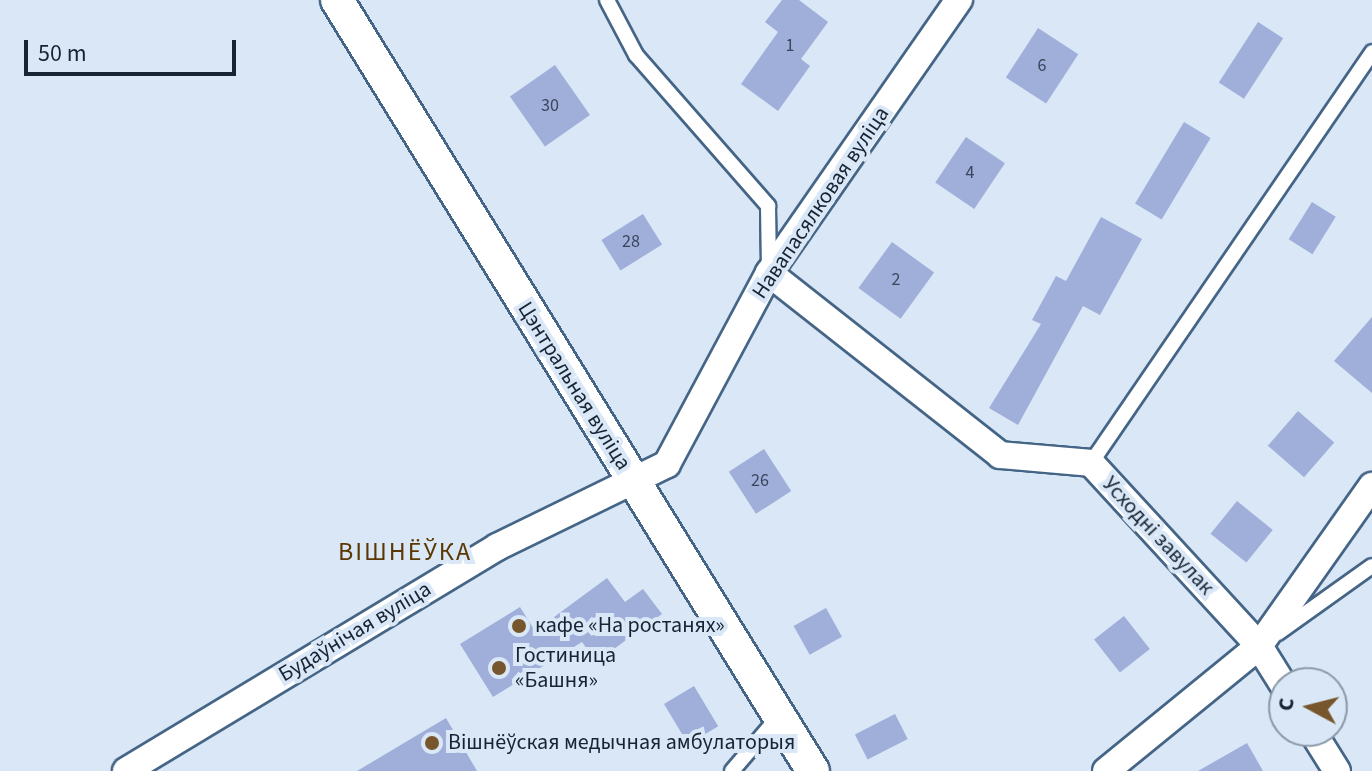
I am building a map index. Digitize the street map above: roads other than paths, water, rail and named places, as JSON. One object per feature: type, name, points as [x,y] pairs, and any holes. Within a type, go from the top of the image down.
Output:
[{"type":"street","name":"Цэнтральная вуліца","points":[[337,0],[813,771]]},
{"type":"street","name":"Навапасялковая вуліца","points":[[630,477],[667,464],[769,273],[959,0]]},
{"type":"street","name":"Усходні завулак","points":[[769,273],[1000,455],[1091,463],[1259,646],[1272,667]]},
{"type":"street","name":"Будаўнічая вуліца","points":[[126,771],[497,547],[630,477]]},
{"type":"street","points":[[1106,771],[1259,646],[1372,486]]},
{"type":"street","points":[[1322,747],[1337,771]]},
{"type":"lane","points":[[607,0],[636,55],[768,206],[769,273]]},
{"type":"lane","points":[[1091,463],[1372,52]]},
{"type":"lane","points":[[1259,646],[1372,566]]},
{"type":"lane","points":[[732,771],[779,716]]},
{"type":"place","name":"кафе «На ростанях»","points":[[519,626]]},
{"type":"place","name":"Гостиница «Башня»","points":[[499,668]]},
{"type":"place","name":"Вішнёўская медычная амбулаторыя","points":[[432,743]]},
{"type":"district","name":"ВІШНЁЎКА","points":[[405,552]]}]
